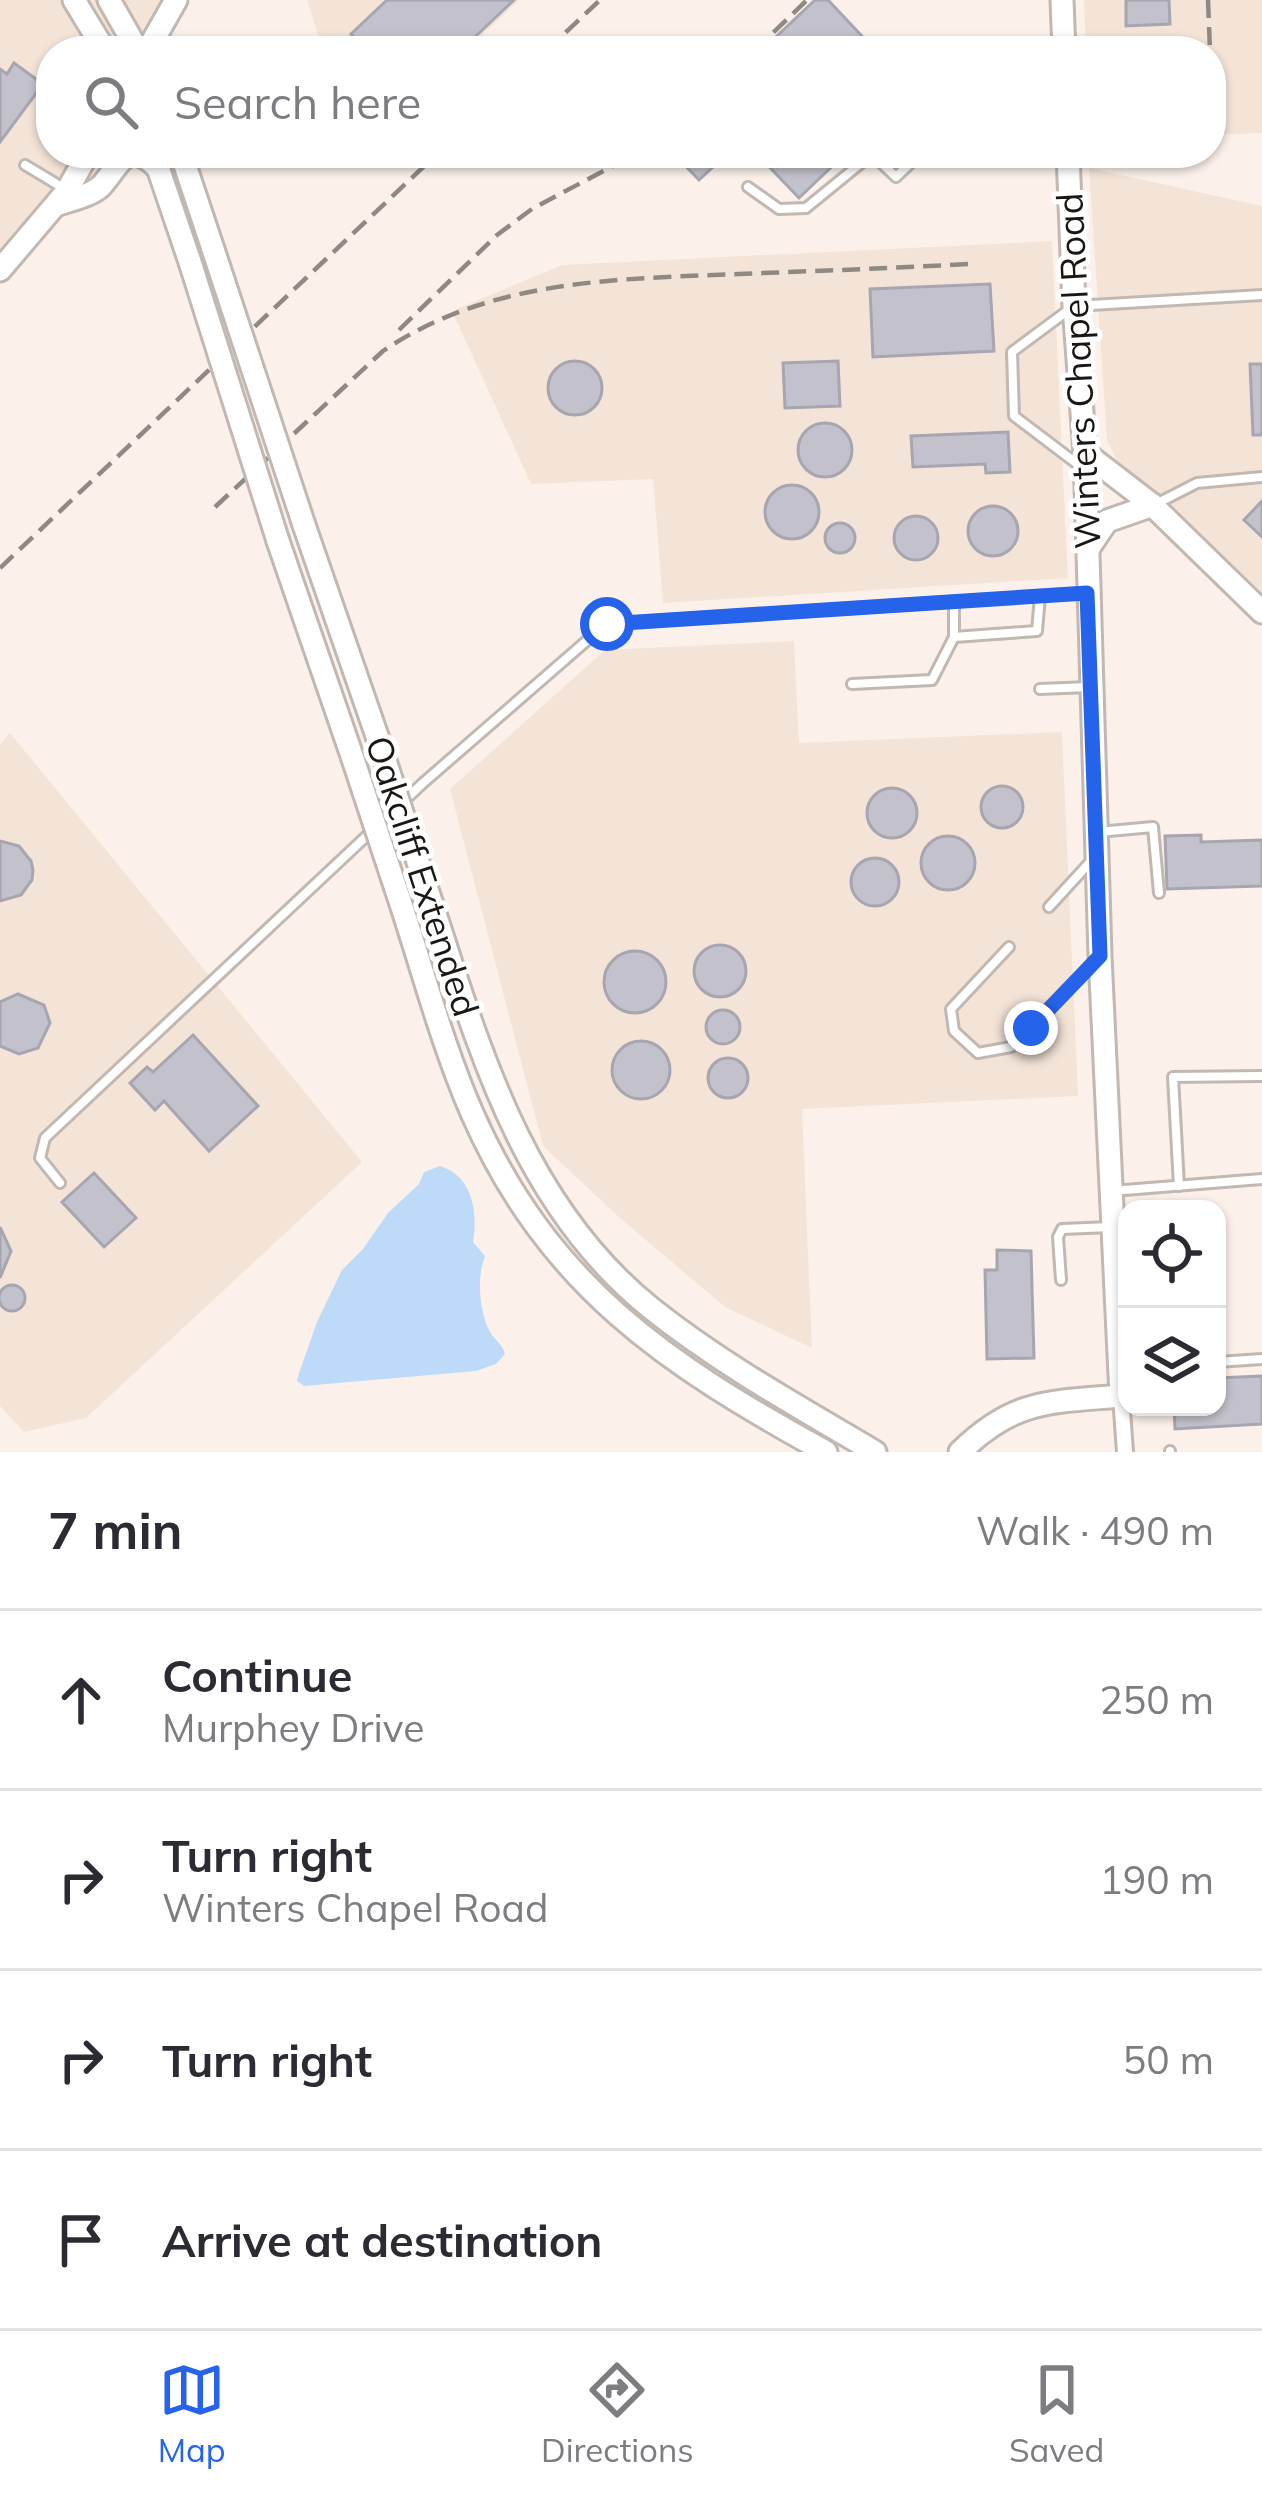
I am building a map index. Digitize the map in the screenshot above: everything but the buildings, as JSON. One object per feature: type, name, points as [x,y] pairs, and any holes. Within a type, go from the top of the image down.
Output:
[{"type":"main road","points":[[74,0],[96,36]]},
{"type":"main road","points":[[109,0],[132,36]]},
{"type":"main road","points":[[152,36],[176,0]]},
{"type":"main road","points":[[1062,0],[1063,36]]},
{"type":"main road","points":[[0,270],[61,198],[79,168]]},
{"type":"main road","points":[[61,198],[98,190],[112,168]]},
{"type":"main road","name":"Oakcliff Extended","points":[[158,168],[278,541],[471,1110],[505,1179],[577,1279],[624,1323],[691,1372],[826,1452]]},
{"type":"main road","name":"Oakcliff Extended","points":[[186,168],[496,1094],[530,1163],[602,1263],[649,1307],[716,1357],[875,1452]]},
{"type":"main road","name":"Winters Chapel Road","points":[[1068,168],[1085,462],[1100,956],[1120,1308]]},
{"type":"main road","points":[[1085,462],[1153,506],[1262,612]]},
{"type":"main road","points":[[1087,552],[1101,525],[1153,506]]},
{"type":"main road","points":[[960,1452],[1002,1415],[1051,1402],[1118,1396]]},
{"type":"street","name":"Winters Chapel Road","points":[[1122,1416],[1125,1452]]},
{"type":"lane","points":[[25,165],[61,198]]},
{"type":"lane","points":[[748,187],[779,208],[806,208],[856,168]]},
{"type":"lane","points":[[1085,462],[1014,416],[1012,352],[1073,306],[1262,295]]},
{"type":"lane","points":[[1153,506],[1197,483],[1262,477]]},
{"type":"lane","points":[[59,1183],[40,1158],[45,1138],[423,783],[607,624],[1087,593]]},
{"type":"lane","points":[[954,637],[1037,631],[1040,596]]},
{"type":"lane","points":[[852,684],[932,680],[954,637],[954,602]]},
{"type":"lane","points":[[1040,689],[1091,687]]},
{"type":"lane","points":[[1049,907],[1097,844],[1154,827],[1159,892]]},
{"type":"lane","points":[[1009,947],[951,1010],[954,1031],[978,1053],[1011,1047],[1100,956]]},
{"type":"lane","points":[[1178,1186],[1173,1077],[1262,1076]]},
{"type":"lane","points":[[1111,1191],[1262,1179]]},
{"type":"lane","points":[[1060,1280],[1058,1238],[1062,1229],[1113,1227]]},
{"type":"lane","points":[[1226,1361],[1262,1359]]},
{"type":"shaded area","points":[[0,0],[171,0],[151,36],[36,36],[36,168],[79,168],[0,267]]},
{"type":"shaded area","points":[[307,0],[519,0],[482,36],[318,36]]},
{"type":"shaded area","points":[[1084,0],[1262,0],[1262,133],[1226,134],[1226,36],[1085,36]]},
{"type":"shaded area","points":[[1089,168],[1262,206],[1262,601],[1120,466],[1107,441]]},
{"type":"shaded area","points":[[1052,241],[1068,578],[663,603],[653,479],[531,484],[452,311],[562,265]]},
{"type":"shaded area","points":[[794,641],[799,743],[1062,732],[1078,1096],[802,1109],[812,1348],[725,1307],[543,1146],[450,789],[605,650]]},
{"type":"shaded area","points":[[10,733],[362,1162],[86,1418],[24,1432],[0,1406],[0,744]]},
{"type":"water","points":[[440,1166],[460,1178],[471,1197],[473,1242],[485,1256],[480,1282],[483,1311],[505,1354],[496,1364],[476,1371],[304,1386],[297,1381],[299,1373],[342,1270],[388,1213],[419,1184],[424,1172]]},
{"type":"railway","points":[[562,36],[600,0]]},
{"type":"railway","points":[[770,36],[807,0]]},
{"type":"railway","points":[[1208,0],[1209,36]]},
{"type":"railway","points":[[0,568],[422,168]]},
{"type":"railway","points":[[399,330],[497,235],[532,209],[609,168]]},
{"type":"railway","points":[[215,507],[383,351],[466,309],[510,296],[601,282],[970,264]]},
{"type":"route","points":[[607,624],[1087,593],[1100,956],[1031,1028]]}]
